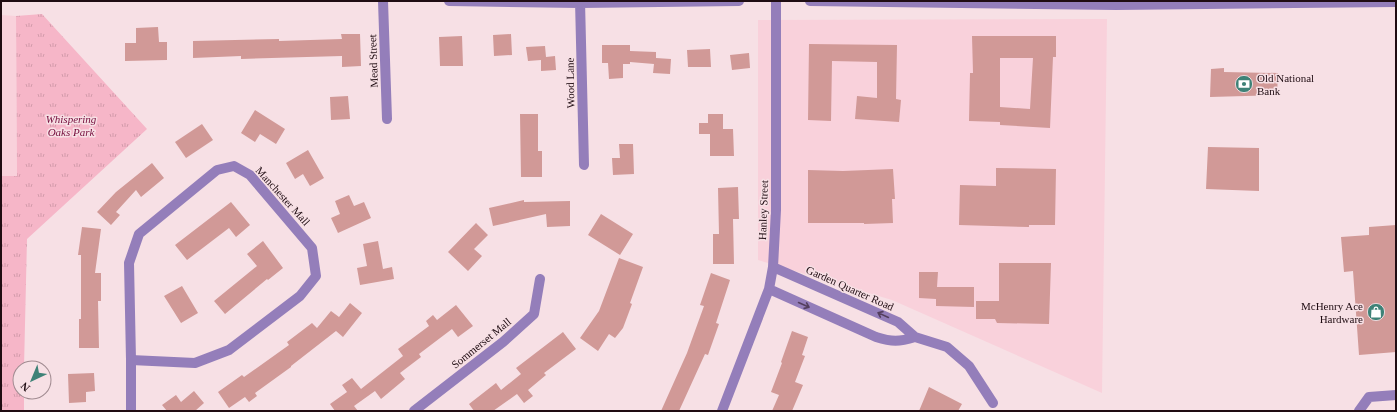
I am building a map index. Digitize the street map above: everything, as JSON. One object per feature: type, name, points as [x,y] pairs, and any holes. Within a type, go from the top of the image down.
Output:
[{"type":"street","name":"Mead Street","points":[[383,1],[387,119]]},
{"type":"street","points":[[449,1],[739,1]]},
{"type":"street","name":"Hanley Street","points":[[722,411],[769,288],[773,267],[776,210],[776,1]]},
{"type":"street","points":[[810,1],[1116,3],[1396,2]]},
{"type":"street","name":"Wood Lane","points":[[580,2],[584,165]]},
{"type":"street","name":"Manchester Mall","points":[[130,360],[195,363],[229,350],[300,296],[316,276],[312,248],[250,175],[234,166],[217,170],[139,234],[129,263],[130,360],[131,411]]},
{"type":"street","name":"Garden Quarter Road","points":[[773,267],[898,322],[915,337],[948,347],[969,366],[993,403]]},
{"type":"street","name":"Sommerset Mall","points":[[414,411],[503,342],[534,314],[540,279]]},
{"type":"street","points":[[769,288],[876,337],[899,342],[915,337]]},
{"type":"street","points":[[1359,411],[1369,397],[1396,395]]},
{"type":"shaded area","points":[[1,15],[16,16],[17,176],[1,176]]},
{"type":"shaded area","points":[[1107,19],[1102,393],[892,300],[758,260],[758,20]]},
{"type":"green space","name":"Whispering Oaks Park","points":[[42,14],[147,129],[27,239],[24,360],[12,360],[12,400],[24,400],[24,411],[1,411],[1,176],[17,176],[16,16]]},
{"type":"building","points":[[158,27],[159,42],[167,42],[167,60],[125,61],[125,43],[136,43],[136,28]]},
{"type":"building","points":[[341,34],[360,34],[361,66],[342,67],[342,56],[241,59],[241,56],[193,58],[193,41],[342,39]]},
{"type":"building","points":[[511,34],[512,55],[494,56],[493,35]]},
{"type":"building","points":[[462,36],[463,66],[440,66],[439,37]]},
{"type":"building","points":[[972,36],[1056,36],[1056,57],[1053,57],[1050,128],[1000,125],[1000,122],[969,121],[970,73],[973,73]],"holes":[[[1000,58],[1033,58],[1030,109],[1000,107]]]},
{"type":"building","points":[[809,44],[897,45],[896,99],[901,100],[899,122],[855,119],[857,96],[877,98],[877,62],[832,61],[831,121],[808,120]]},
{"type":"building","points":[[602,45],[630,45],[630,51],[656,52],[656,58],[671,59],[670,74],[653,73],[654,64],[630,62],[630,64],[623,64],[623,78],[609,79],[608,63],[602,63]]},
{"type":"building","points":[[545,46],[546,57],[555,56],[556,70],[541,71],[541,60],[528,61],[526,47]]},
{"type":"building","points":[[710,49],[711,67],[688,67],[687,50]]},
{"type":"building","points":[[749,53],[750,68],[732,70],[730,55]]},
{"type":"building","name":"Old National Bank","points":[[1224,68],[1224,72],[1278,73],[1277,95],[1210,97],[1211,69]]},
{"type":"building","points":[[348,96],[350,119],[331,120],[330,97]]},
{"type":"building","points":[[255,110],[285,129],[276,144],[260,134],[255,142],[241,133]]},
{"type":"building","points":[[520,114],[538,114],[538,151],[542,151],[542,177],[521,177]]},
{"type":"building","points":[[708,114],[723,114],[723,129],[733,129],[734,156],[710,156],[710,134],[699,134],[699,123],[708,123]]},
{"type":"building","points":[[202,124],[213,140],[186,158],[175,142]]},
{"type":"building","points":[[619,144],[633,144],[634,174],[613,175],[612,158],[620,158]]},
{"type":"building","points":[[1208,147],[1259,148],[1259,191],[1206,189]]},
{"type":"building","points":[[308,150],[324,178],[310,186],[303,174],[295,179],[286,163]]},
{"type":"building","points":[[152,163],[164,178],[141,197],[136,190],[116,212],[120,215],[111,225],[97,212],[116,192]]},
{"type":"building","points":[[996,168],[1056,169],[1055,225],[1029,225],[1029,227],[959,225],[960,185],[996,186]]},
{"type":"building","points":[[893,169],[895,199],[892,199],[893,223],[808,223],[808,170],[843,171]]},
{"type":"building","points":[[738,187],[739,219],[733,219],[734,264],[713,264],[713,234],[719,234],[718,188]]},
{"type":"building","points":[[349,195],[354,206],[364,202],[371,218],[338,233],[331,218],[340,214],[335,201]]},
{"type":"building","points":[[524,200],[524,202],[570,201],[570,226],[547,227],[546,214],[493,226],[489,208]]},
{"type":"building","points":[[231,202],[250,225],[236,237],[229,228],[187,260],[175,245]]},
{"type":"building","points":[[601,214],[633,234],[620,255],[588,235]]},
{"type":"building","points":[[476,223],[488,235],[474,249],[482,256],[468,271],[448,252]]},
{"type":"building","name":"McHenry Ace Hardware","points":[[1396,225],[1396,352],[1359,355],[1353,271],[1344,272],[1341,237],[1369,235],[1369,227]]},
{"type":"building","points":[[82,227],[101,229],[95,273],[101,273],[101,301],[98,301],[99,348],[79,348],[79,319],[81,319],[81,255],[78,255]]},
{"type":"building","points":[[263,241],[283,268],[268,280],[267,279],[225,314],[214,301],[257,266],[247,254]]},
{"type":"building","points":[[378,241],[383,269],[392,267],[394,279],[360,285],[357,268],[367,266],[363,244]]},
{"type":"building","points":[[619,258],[643,267],[623,328],[615,338],[609,334],[598,351],[580,338],[599,311]]},
{"type":"building","points":[[999,263],[1051,263],[1049,324],[997,323],[995,319],[976,319],[976,301],[999,301]]},
{"type":"building","points":[[919,272],[938,272],[937,287],[974,287],[974,307],[936,306],[936,299],[919,298]]},
{"type":"building","points":[[711,273],[730,280],[716,323],[719,324],[708,355],[705,354],[679,411],[661,411],[687,353],[704,306],[700,305]]},
{"type":"building","points":[[182,286],[198,313],[181,323],[164,296]]},
{"type":"building","points":[[350,303],[362,313],[343,337],[336,331],[291,367],[255,393],[257,396],[249,402],[245,397],[229,408],[218,392],[242,375],[244,377],[289,345],[287,342],[312,323],[317,328],[331,311],[339,317]]},
{"type":"building","points":[[456,305],[473,326],[458,337],[452,329],[419,354],[421,357],[400,373],[405,379],[381,399],[375,391],[354,406],[358,411],[335,411],[330,404],[347,392],[342,385],[352,378],[361,389],[403,356],[398,349],[429,326],[426,321],[433,315],[437,320]]},
{"type":"building","points":[[792,331],[808,337],[802,355],[805,356],[795,382],[803,385],[792,411],[772,411],[779,395],[771,392]]},
{"type":"building","points":[[563,332],[576,349],[544,373],[546,375],[528,390],[533,396],[524,403],[517,394],[493,411],[474,411],[469,404],[496,383],[501,390],[521,374],[516,368]]},
{"type":"building","points":[[94,373],[95,391],[86,392],[86,402],[69,403],[68,374]]},
{"type":"building","points":[[929,387],[962,404],[958,411],[919,411]]},
{"type":"building","points":[[194,391],[204,403],[195,411],[167,411],[162,405],[176,395],[181,402]]},
{"type":"place","name":"Old National Bank","points":[[1244,84]]},
{"type":"place","name":"McHenry Ace Hardware","points":[[1376,312]]}]
